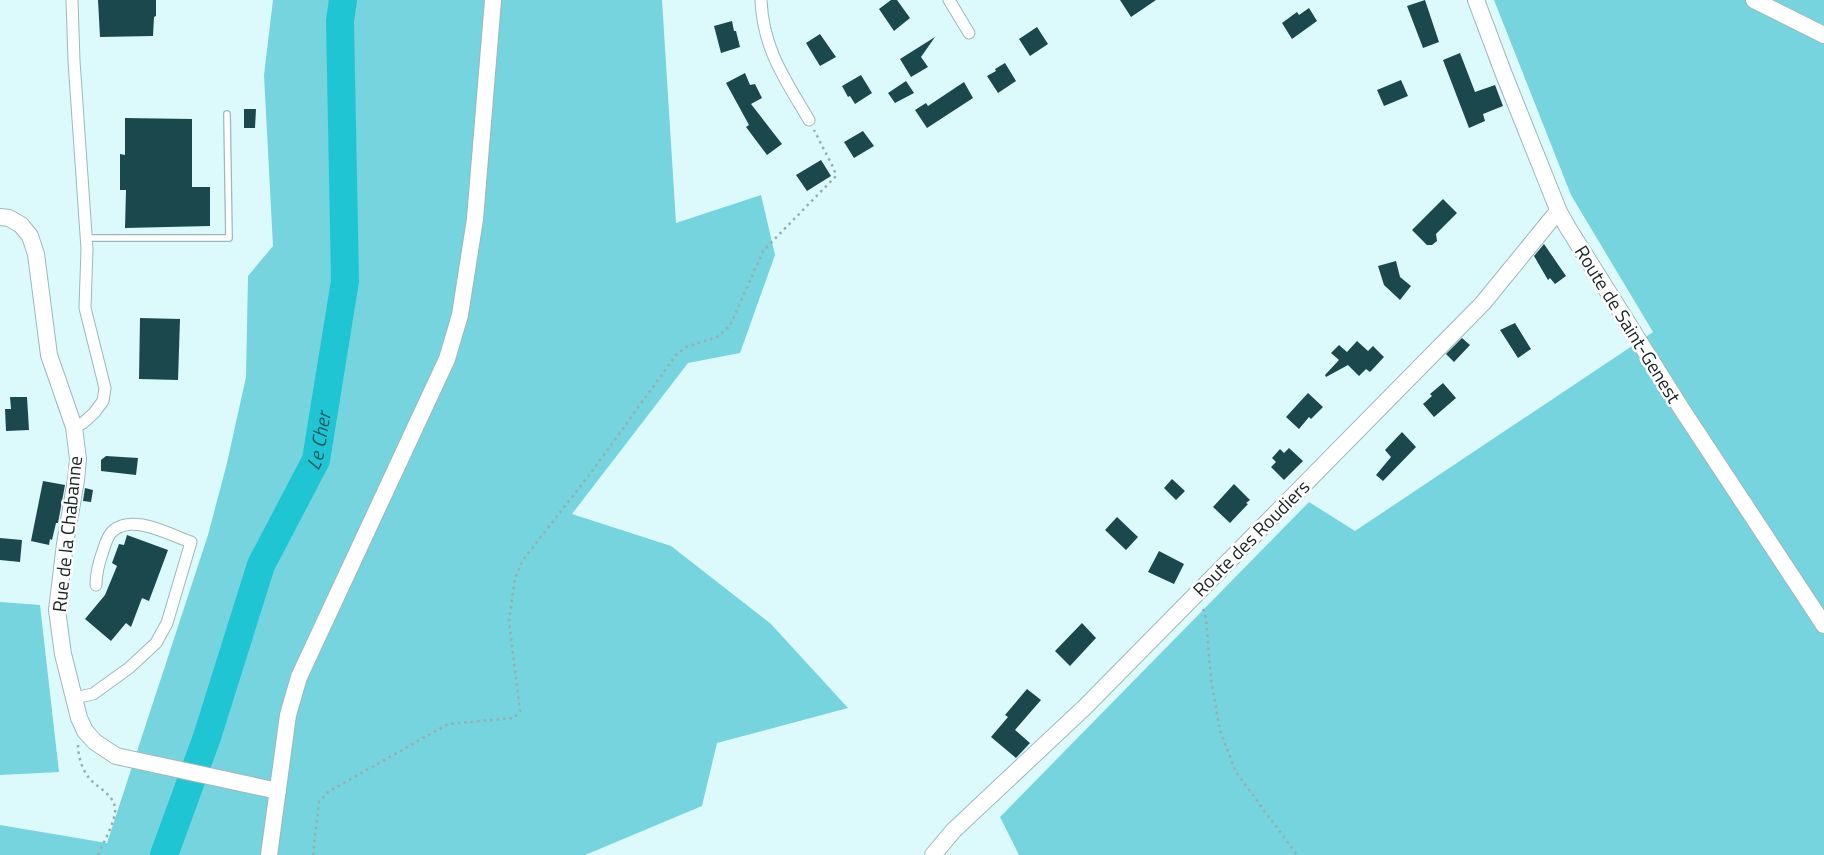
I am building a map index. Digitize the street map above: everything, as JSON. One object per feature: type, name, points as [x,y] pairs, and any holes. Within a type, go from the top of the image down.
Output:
[{"type":"street","points":[[72,0],[74,61],[86,238],[85,308],[105,388],[103,401],[94,413],[74,427]]},
{"type":"street","points":[[269,855],[288,715],[299,676],[448,359],[460,315],[475,219],[494,0]]},
{"type":"street","points":[[761,0],[766,39],[779,68],[809,120]]},
{"type":"street","points":[[949,0],[969,33]]},
{"type":"street","name":"Route de Saint-Genest","points":[[1476,0],[1559,212],[1681,408],[1824,625]]},
{"type":"street","points":[[1754,0],[1824,35]]},
{"type":"street","name":"Route des Roudiers","points":[[932,855],[954,830],[1085,707],[1483,303],[1559,212]]},
{"type":"street","name":"Rue de la Chabanne","points":[[0,217],[9,218],[21,225],[30,236],[36,254],[49,354],[74,427],[78,459],[57,610],[63,654],[79,718],[85,731],[95,742],[116,756],[278,791]]},
{"type":"street","points":[[74,698],[92,694],[129,668],[156,643],[167,623],[191,542],[140,524],[124,524],[112,531],[106,543],[96,573],[96,585]]},
{"type":"lane","points":[[86,238],[229,238],[227,114]]},
{"type":"path","points":[[313,855],[320,802],[328,792],[448,724],[514,718],[520,710],[509,621],[515,578],[523,560],[593,470],[676,355],[686,347],[718,337],[730,326],[763,251],[836,176],[809,120]]},
{"type":"path","points":[[1197,594],[1206,618],[1211,679],[1220,731],[1236,772],[1297,855]]},
{"type":"path","points":[[77,744],[83,768],[89,778],[108,794],[115,808],[114,816],[98,855]]},
{"type":"shaded area","points":[[273,0],[662,0],[676,223],[761,195],[775,255],[740,353],[688,363],[572,514],[671,546],[771,624],[848,708],[717,743],[702,806],[585,855],[0,855],[0,825],[107,843],[208,535],[227,463],[246,377],[248,276],[273,246],[264,75]]},
{"type":"shaded area","points":[[1494,0],[1824,0],[1824,855],[1019,855],[1000,817],[1309,502],[1355,531],[1653,332],[1571,195]]},
{"type":"shaded area","points":[[0,602],[40,605],[59,772],[0,775]]},
{"type":"building","points":[[98,0],[156,0],[153,36],[100,37]]},
{"type":"building","points":[[891,0],[897,0],[910,18],[894,31],[879,9]]},
{"type":"building","points":[[1120,0],[1156,0],[1131,17]]},
{"type":"building","points":[[1425,0],[1439,42],[1423,48],[1407,6]]},
{"type":"building","points":[[1309,8],[1317,21],[1292,39],[1282,23],[1297,12],[1299,15]]},
{"type":"building","points":[[732,21],[740,47],[721,53],[714,26]]},
{"type":"building","points":[[1037,27],[1048,44],[1030,56],[1019,39]]},
{"type":"building","points":[[820,34],[836,57],[820,66],[806,43]]},
{"type":"building","points":[[935,37],[921,57],[928,67],[911,77],[900,59]]},
{"type":"building","points":[[1460,53],[1475,92],[1495,85],[1503,106],[1483,114],[1485,121],[1469,128],[1443,60]]},
{"type":"building","points":[[1005,63],[1016,81],[998,93],[987,76]]},
{"type":"building","points":[[745,73],[750,85],[755,84],[762,98],[751,104],[782,144],[767,155],[746,127],[749,125],[726,83]]},
{"type":"building","points":[[861,75],[872,93],[855,104],[850,96],[848,97],[842,86]]},
{"type":"building","points":[[1401,80],[1408,96],[1384,106],[1377,90]]},
{"type":"building","points":[[906,81],[914,93],[895,103],[888,93]]},
{"type":"building","points":[[964,82],[973,98],[927,128],[915,110],[926,103],[928,106]]},
{"type":"building","points":[[244,109],[256,109],[255,128],[244,128]]},
{"type":"building","points":[[125,118],[192,119],[192,187],[210,187],[210,226],[125,228],[126,190],[120,190],[120,154],[125,155]]},
{"type":"building","points":[[863,131],[874,146],[854,158],[844,142]]},
{"type":"building","points":[[821,160],[831,176],[807,191],[796,175]]},
{"type":"building","points":[[1443,199],[1457,213],[1436,234],[1437,241],[1432,245],[1427,245],[1412,230]]},
{"type":"building","points":[[1544,244],[1566,276],[1555,284],[1550,278],[1548,280],[1534,256]]},
{"type":"building","points":[[1396,261],[1400,277],[1411,286],[1400,300],[1384,285],[1378,266]]},
{"type":"building","points":[[140,318],[180,319],[178,380],[139,379]]},
{"type":"building","points":[[1515,323],[1531,349],[1518,358],[1500,330]]},
{"type":"building","points":[[1462,338],[1470,345],[1454,362],[1446,354]]},
{"type":"building","points":[[1357,341],[1368,351],[1373,346],[1384,357],[1370,372],[1366,369],[1359,376],[1348,365],[1326,377],[1325,375],[1339,360],[1331,353],[1339,345],[1347,352]]},
{"type":"building","points":[[1443,383],[1456,398],[1434,417],[1423,404],[1432,396],[1430,394]]},
{"type":"building","points":[[1308,393],[1323,407],[1311,419],[1309,417],[1299,429],[1286,417]]},
{"type":"building","points":[[10,397],[27,397],[29,430],[6,431],[5,409],[11,409]]},
{"type":"building","points":[[1402,432],[1416,447],[1383,481],[1376,475],[1391,457],[1385,450]]},
{"type":"building","points":[[1289,448],[1303,461],[1284,480],[1271,467],[1276,462],[1272,458],[1280,449],[1284,453]]},
{"type":"building","points":[[106,456],[138,458],[136,475],[101,471],[101,460]]},
{"type":"building","points":[[1172,479],[1185,491],[1176,500],[1164,488]]},
{"type":"building","points":[[43,481],[65,485],[58,523],[56,523],[49,545],[31,541]]},
{"type":"building","points":[[1234,484],[1250,500],[1230,523],[1213,507]]},
{"type":"building","points":[[85,488],[93,490],[91,502],[83,501]]},
{"type":"building","points":[[1117,517],[1138,537],[1126,550],[1105,530]]},
{"type":"building","points":[[127,535],[168,550],[149,601],[142,598],[131,627],[126,623],[111,641],[85,619],[105,595],[117,566],[112,563],[119,544],[124,545]]},
{"type":"building","points":[[0,538],[22,540],[20,562],[0,560]]},
{"type":"building","points":[[1159,551],[1184,564],[1174,584],[1148,572]]},
{"type":"building","points":[[1082,623],[1096,638],[1070,666],[1055,651]]},
{"type":"building","points":[[1027,689],[1041,700],[1015,730],[1030,743],[1016,758],[991,737],[1008,717],[1005,715]]},
{"type":"waterway","name":"Le Cher","points":[[164,855],[207,737],[261,565],[316,460],[345,281],[340,21],[343,0]]}]
